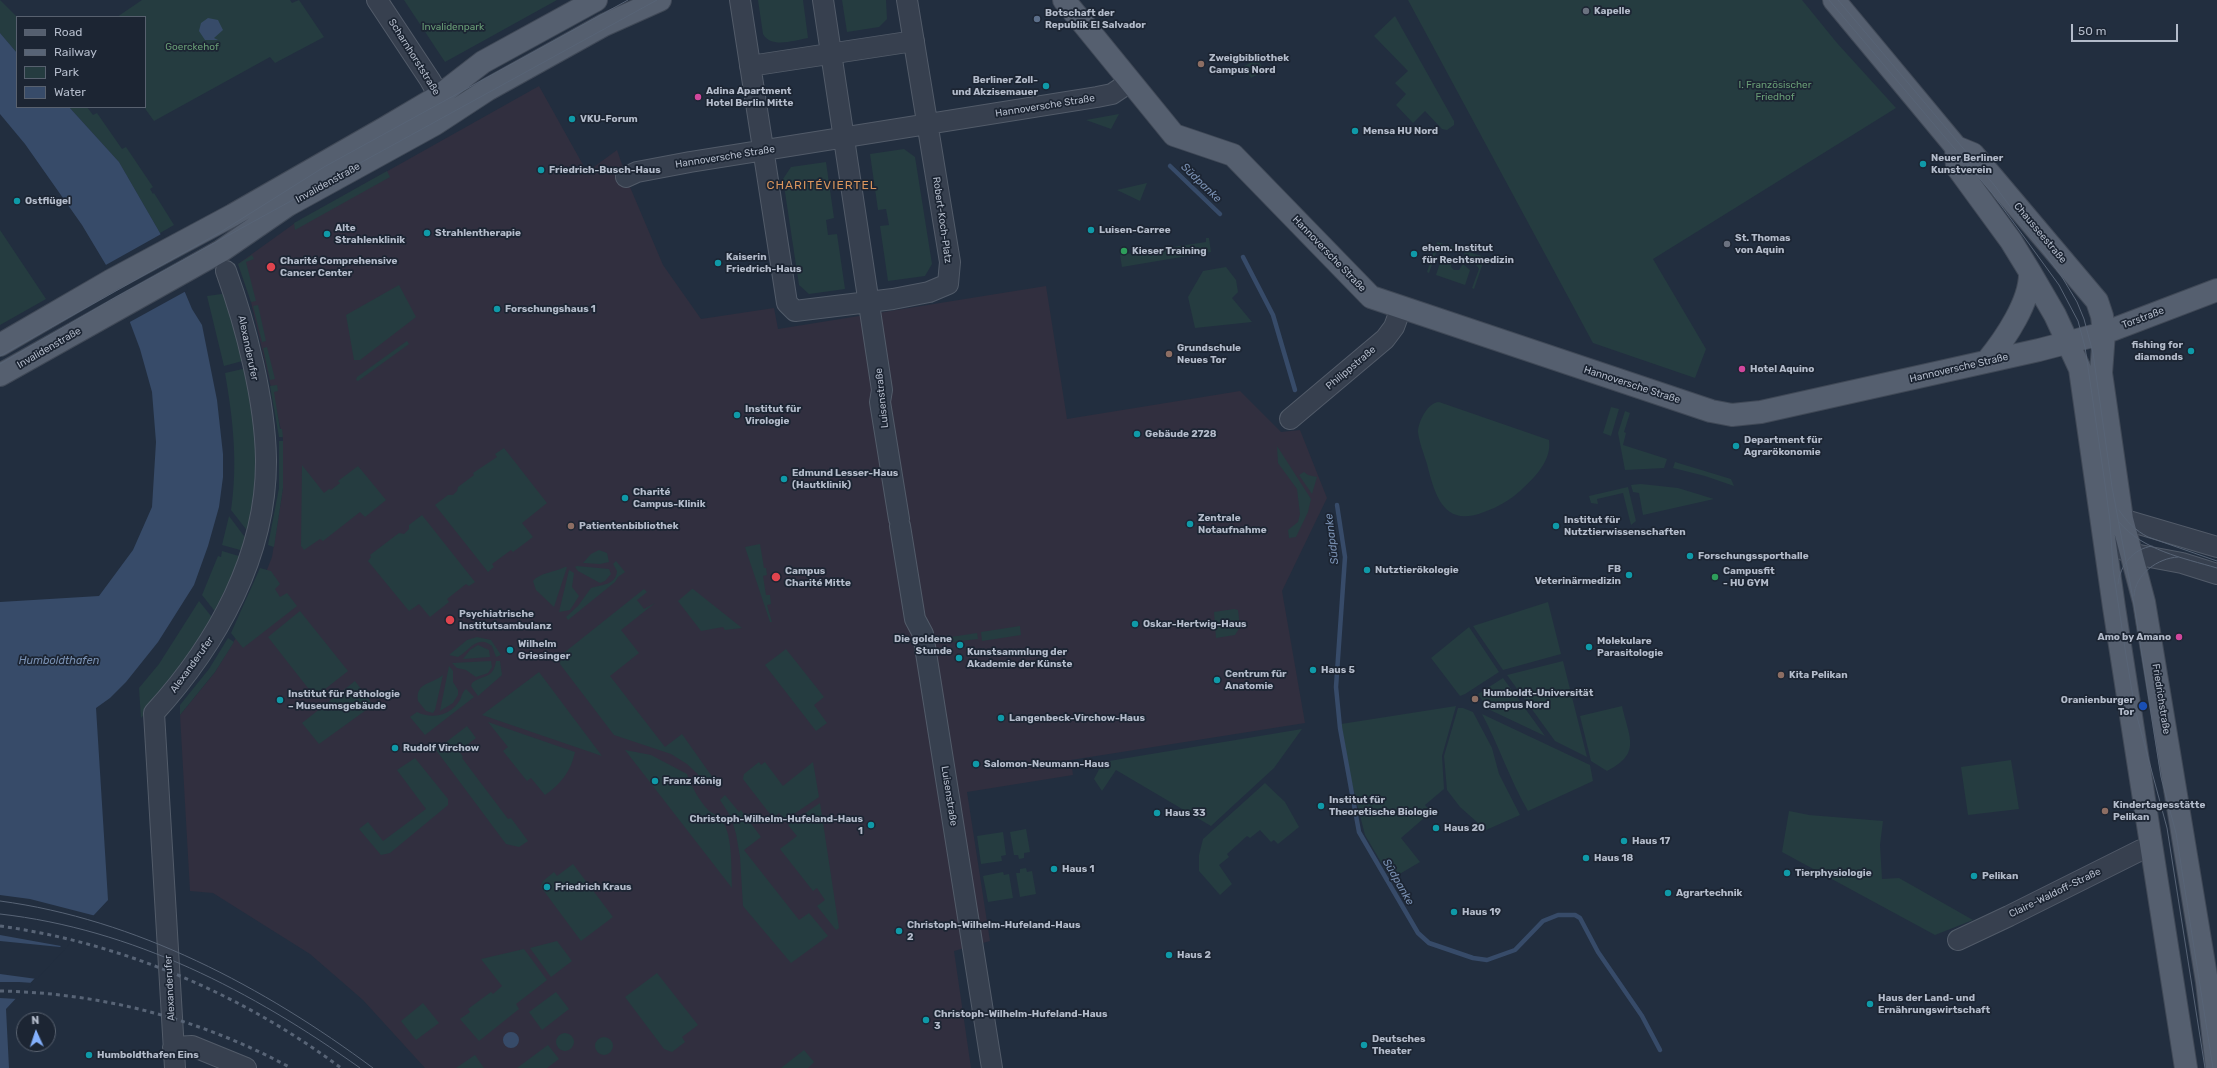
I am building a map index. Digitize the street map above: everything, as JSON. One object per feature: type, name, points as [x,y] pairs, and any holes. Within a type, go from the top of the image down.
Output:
[{"type":"main road","name":"Invalidenstraße","points":[[0,345],[110,281],[233,215],[439,96],[487,59],[596,0]]},
{"type":"main road","name":"Invalidenstraße","points":[[0,376],[120,306],[221,251],[288,205],[450,115],[488,90],[604,24],[660,0]]},
{"type":"main road","points":[[1064,0],[1130,82]]},
{"type":"main road","name":"Chausseestraße","points":[[1834,0],[1956,148],[1973,154],[2097,301],[2102,316],[2104,332]]},
{"type":"main road","name":"Hannoversche Straße","points":[[1130,82],[1174,135],[1233,155],[1371,297],[1711,411],[1732,415],[1761,412],[2069,342]]},
{"type":"main road","points":[[1956,148],[1957,167],[2011,241],[2069,342]]},
{"type":"main road","points":[[1988,361],[2016,318],[2028,288],[2030,272]]},
{"type":"main road","name":"Torstraße","points":[[2069,342],[2104,332],[2217,290]]},
{"type":"main road","name":"Friedrichstraße","points":[[2104,332],[2102,373],[2109,528],[2132,554],[2144,602],[2212,982],[2217,1068]]},
{"type":"main road","name":"Friedrichstraße","points":[[2069,342],[2080,369],[2109,528],[2152,848],[2186,1068]]},
{"type":"street","name":"Scharnhorststraße","points":[[378,0],[416,56],[450,115]]},
{"type":"street","points":[[740,0],[763,151]]},
{"type":"street","points":[[823,0],[869,301]]},
{"type":"street","points":[[907,0],[928,124]]},
{"type":"street","points":[[750,66],[914,41]]},
{"type":"street","name":"Hannoversche Straße","points":[[626,177],[657,168],[1112,94],[1130,82]]},
{"type":"street","name":"Robert-Koch-Platz","points":[[763,151],[787,303],[795,311],[928,292],[948,284],[950,262],[928,124]]},
{"type":"street","name":"Alexanderufer","points":[[175,1068],[154,713],[193,667],[221,624],[234,596],[252,550],[262,507],[266,459],[262,421],[252,362],[240,309],[226,271]]},
{"type":"street","name":"Luisenstraße","points":[[869,301],[882,390],[880,402],[899,523],[915,619],[923,634],[992,1068]]},
{"type":"street","name":"Philippstraße","points":[[1290,419],[1385,339],[1394,327],[1401,308]]},
{"type":"street","points":[[2109,528],[2217,547]]},
{"type":"street","points":[[2109,528],[2132,554],[2182,563],[2217,574]]},
{"type":"street","name":"Claire-Waldoff-Straße","points":[[1958,940],[2141,850],[2152,848]]},
{"type":"street","points":[[174,1047],[192,1046],[246,1068]]},
{"type":"shaded area","name":"Campus Charité Mitte","points":[[539,86],[587,172],[617,150],[630,187],[663,265],[701,319],[774,308],[778,329],[1046,286],[1067,419],[1240,391],[1281,432],[1300,430],[1327,498],[1282,591],[1305,723],[1071,760],[1073,775],[967,792],[990,941],[954,951],[971,1068],[425,1068],[363,1000],[310,954],[213,893],[190,891],[180,715],[215,672],[247,620],[272,557],[283,488],[283,439],[251,302],[238,264],[295,223]]},
{"type":"green space","points":[[0,0],[16,16],[16,52],[0,33]]},
{"type":"green space","name":"Goerckehof","points":[[142,0],[290,0],[292,3],[299,0],[324,37],[275,63],[270,57],[154,121],[145,108],[146,108],[146,16],[118,16]]},
{"type":"green space","name":"Invalidenpark","points":[[404,0],[557,0],[445,62]]},
{"type":"green space","points":[[758,0],[803,0],[808,38],[790,42],[777,42],[767,39],[763,34]]},
{"type":"green space","points":[[842,0],[886,0],[887,19],[879,27],[847,32]]},
{"type":"green space","name":"I. Französischer Friedhof","points":[[1408,0],[1802,0],[1837,43],[1896,108],[1653,259],[1706,349],[1695,378],[1593,343]]},
{"type":"green space","points":[[1395,16],[1454,121],[1454,125],[1447,130],[1442,129],[1425,111],[1413,123],[1396,105],[1406,94],[1395,83],[1408,71],[1374,36]]},
{"type":"green space","points":[[1258,59],[1264,71],[1251,78],[1244,66]]},
{"type":"green space","points":[[70,108],[88,108],[93,115],[97,113],[122,149],[126,147],[153,187],[150,189],[174,225],[160,233],[119,162]]},
{"type":"green space","points":[[1119,114],[1111,129],[1086,120]]},
{"type":"green space","points":[[904,149],[915,157],[932,264],[925,276],[888,281],[880,226],[889,225],[886,209],[878,210],[870,154]]},
{"type":"green space","points":[[826,162],[834,218],[826,220],[828,235],[837,234],[845,289],[809,294],[799,285],[783,179],[791,167]]},
{"type":"green space","points":[[387,171],[390,177],[295,230],[294,223]]},
{"type":"green space","points":[[1147,183],[1140,201],[1117,190]]},
{"type":"green space","points":[[0,230],[46,299],[0,325]]},
{"type":"green space","points":[[1206,238],[1209,238],[1211,252],[1122,267],[1120,255],[1206,242]]},
{"type":"green space","points":[[1437,242],[1457,248],[1455,251],[1443,251],[1436,253],[1429,273],[1427,272]]},
{"type":"green space","points":[[1465,251],[1485,257],[1474,289],[1472,288],[1479,269],[1473,260],[1464,254]]},
{"type":"green space","points":[[252,255],[254,259],[246,262],[256,301],[251,302],[238,264]]},
{"type":"green space","points":[[1441,260],[1452,260],[1451,267],[1454,270],[1459,270],[1463,264],[1470,270],[1465,285],[1436,275]]},
{"type":"green space","points":[[1226,267],[1236,280],[1238,292],[1232,298],[1252,322],[1195,328],[1188,297],[1203,271]]},
{"type":"green space","points":[[399,285],[416,317],[360,360],[354,360],[346,315]]},
{"type":"green space","points":[[229,293],[246,360],[224,366],[207,296]]},
{"type":"green space","points":[[258,305],[266,341],[262,342],[253,306]]},
{"type":"green space","points":[[407,341],[409,344],[358,381],[356,380],[357,377]]},
{"type":"green space","points":[[267,347],[275,379],[270,380],[263,348]]},
{"type":"green space","points":[[247,368],[259,467],[249,533],[231,510],[234,475],[234,441],[225,373]]},
{"type":"green space","points":[[277,385],[278,391],[274,392],[280,429],[282,429],[283,437],[279,437],[270,386]]},
{"type":"green space","points":[[1439,402],[1549,440],[1548,455],[1545,462],[1531,480],[1504,503],[1484,512],[1470,516],[1459,516],[1450,512],[1438,497],[1434,487],[1420,444],[1418,432],[1418,428],[1424,413],[1431,405]]},
{"type":"green space","points":[[1611,407],[1619,409],[1611,436],[1603,433]]},
{"type":"green space","points":[[1625,411],[1630,413],[1624,432],[1626,433],[1623,445],[1667,459],[1664,468],[1625,470],[1618,433]]},
{"type":"green space","points":[[279,441],[283,441],[283,488],[274,547],[268,545],[279,488]]},
{"type":"green space","points":[[1277,446],[1311,499],[1308,512],[1296,537],[1289,538],[1288,530],[1298,522],[1300,514],[1297,489],[1278,463]]},
{"type":"green space","points":[[504,448],[547,503],[522,523],[533,537],[513,552],[511,550],[492,564],[494,567],[488,572],[435,505],[448,495],[453,495],[457,491],[458,487],[474,475],[473,473],[497,457],[495,454]]},
{"type":"green space","points":[[1675,462],[1731,479],[1734,486],[1705,476],[1673,468]]},
{"type":"green space","points":[[302,465],[324,493],[340,483],[338,481],[358,466],[386,500],[365,517],[360,512],[323,541],[320,539],[304,550],[301,546]]},
{"type":"green space","points":[[1304,472],[1308,475],[1317,477],[1312,494],[1299,475]]},
{"type":"green space","points":[[1641,484],[1678,488],[1714,499],[1643,515],[1639,493],[1633,492],[1631,485]]},
{"type":"green space","points":[[1628,487],[1636,521],[1631,525],[1623,493],[1597,499],[1598,504],[1591,503],[1589,496]]},
{"type":"green space","points":[[422,515],[475,582],[469,586],[466,584],[447,599],[449,602],[430,617],[419,604],[409,611],[368,561],[371,557],[370,555],[399,533],[404,534],[409,529],[409,525]]},
{"type":"green space","points":[[229,516],[247,540],[244,551],[222,545]]},
{"type":"green space","points":[[760,544],[764,568],[766,568],[767,575],[763,576],[766,595],[770,595],[771,604],[767,605],[772,622],[770,622],[745,547]]},
{"type":"green space","points":[[599,550],[607,553],[609,562],[600,564],[583,563],[591,554]]},
{"type":"green space","points":[[222,551],[242,557],[217,614],[202,595],[218,556],[221,557]]},
{"type":"green space","points":[[616,561],[625,572],[618,577],[615,582],[568,620],[566,617],[578,606],[591,588],[607,584],[614,579],[617,571],[613,564]]},
{"type":"green space","points":[[567,567],[554,607],[536,590],[533,581],[543,574]]},
{"type":"green space","points":[[575,567],[609,569],[611,574],[605,581],[600,583],[578,571]]},
{"type":"green space","points":[[260,568],[271,571],[280,584],[275,589],[280,597],[287,593],[297,606],[243,648],[231,633]]},
{"type":"green space","points":[[569,570],[574,573],[572,587],[579,596],[570,610],[559,612]]},
{"type":"green space","points":[[644,589],[647,592],[637,600],[644,609],[655,603],[621,630],[639,653],[610,676],[665,747],[682,734],[713,778],[707,783],[687,764],[671,754],[614,735],[560,664],[561,655]]},
{"type":"green space","points":[[692,589],[742,628],[725,630],[723,627],[701,631],[678,601]]},
{"type":"green space","points":[[199,601],[215,621],[177,679],[141,718],[139,688],[159,664]]},
{"type":"green space","points":[[1548,602],[1561,654],[1503,670],[1473,626]]},
{"type":"green space","points":[[1234,609],[1238,610],[1240,627],[1235,635],[1216,638],[1214,612]]},
{"type":"green space","points":[[300,611],[348,671],[315,697],[268,637]]},
{"type":"green space","points":[[1020,626],[1021,635],[982,641],[981,632]]},
{"type":"green space","points":[[1469,627],[1499,672],[1460,696],[1431,658]]},
{"type":"green space","points":[[977,633],[978,639],[944,643],[944,638]]},
{"type":"green space","points":[[477,637],[491,640],[501,655],[496,657],[492,646],[482,642],[474,645],[458,657],[449,655],[467,640]]},
{"type":"green space","points":[[228,638],[234,642],[215,672],[180,715],[180,705],[209,669]]},
{"type":"green space","points":[[478,645],[489,650],[490,657],[463,659],[470,650]]},
{"type":"green space","points":[[786,649],[824,697],[814,705],[827,723],[816,731],[765,665]]},
{"type":"green space","points":[[491,661],[492,667],[488,673],[476,677],[466,670],[457,668],[452,663]]},
{"type":"green space","points":[[496,661],[500,661],[502,675],[478,696],[471,686],[472,683],[490,674],[495,667]]},
{"type":"green space","points":[[1563,661],[1587,757],[1555,741],[1507,675]]},
{"type":"green space","points":[[449,666],[453,671],[453,682],[458,690],[458,695],[453,703],[440,711]]},
{"type":"green space","points":[[539,672],[602,756],[482,715]]},
{"type":"green space","points":[[443,675],[435,710],[433,713],[426,711],[418,701],[419,690],[426,684]]},
{"type":"green space","points":[[1503,678],[1545,736],[1488,709],[1478,694]]},
{"type":"green space","points":[[355,681],[373,705],[319,744],[302,723]]},
{"type":"green space","points":[[466,689],[474,697],[425,735],[410,717],[417,712],[429,716],[435,716],[447,712],[456,705]]},
{"type":"green space","points":[[1456,706],[1442,756],[1444,789],[1425,805],[1431,812],[1401,838],[1420,862],[1391,879],[1365,835],[1351,780],[1341,724]]},
{"type":"green space","points":[[1622,706],[1630,736],[1629,751],[1625,758],[1607,771],[1591,761],[1580,716]]},
{"type":"green space","points":[[1458,708],[1463,708],[1473,712],[1492,748],[1499,774],[1520,815],[1486,830],[1460,807],[1447,790],[1444,756]]},
{"type":"green space","points":[[1482,714],[1590,765],[1593,781],[1528,811]]},
{"type":"green space","points":[[488,722],[575,752],[568,771],[560,782],[545,795],[531,778],[527,781],[503,751],[508,747]]},
{"type":"green space","points":[[467,726],[476,738],[459,751],[463,757],[462,758],[508,819],[511,818],[528,841],[519,847],[506,844],[436,750]]},
{"type":"green space","points":[[1302,729],[1274,768],[1211,826],[1116,770],[1102,791],[1094,779],[1103,762]]},
{"type":"green space","points":[[625,750],[651,755],[687,774],[693,789],[702,803],[709,811],[722,820],[726,827],[731,853],[732,888]]},
{"type":"green space","points":[[415,758],[448,799],[448,805],[390,853],[381,855],[359,829],[368,822],[383,841],[426,809],[397,770]]},
{"type":"green space","points":[[2011,760],[2019,809],[1968,815],[1961,767]]},
{"type":"green space","points":[[759,762],[761,765],[765,762],[783,786],[813,762],[819,797],[785,820],[779,813],[773,818],[743,779],[744,774]]},
{"type":"green space","points":[[1265,783],[1285,802],[1299,827],[1278,844],[1274,840],[1271,842],[1260,830],[1250,838],[1247,836],[1227,854],[1229,857],[1219,865],[1232,884],[1220,895],[1199,871],[1199,855],[1203,839]]},
{"type":"green space","points":[[725,795],[739,812],[741,810],[761,837],[744,850],[799,920],[809,913],[828,936],[791,963],[743,906],[740,857],[736,834],[731,817],[720,800]]},
{"type":"green space","points":[[820,803],[839,928],[836,930],[817,906],[825,900],[817,888],[813,891],[780,849],[797,836],[788,825]]},
{"type":"green space","points":[[1789,811],[1809,815],[1883,821],[1880,845],[1882,879],[1899,878],[1973,920],[1935,935],[1782,852]]},
{"type":"green space","points":[[1026,829],[1030,852],[1024,853],[1024,858],[1019,859],[1018,855],[1014,855],[1010,832]]},
{"type":"green space","points":[[1003,832],[1006,855],[1001,856],[1002,861],[981,864],[977,836]]},
{"type":"green space","points":[[573,864],[613,917],[581,941],[541,887],[543,881],[554,872],[557,876]]},
{"type":"green space","points":[[1026,868],[1027,872],[1032,871],[1036,894],[1020,897],[1016,873],[1020,873],[1020,869]]},
{"type":"green space","points":[[1003,872],[1004,875],[1009,874],[1013,898],[988,902],[983,876]]},
{"type":"green space","points":[[557,941],[572,961],[551,977],[530,948]]},
{"type":"green space","points":[[524,949],[547,980],[516,1004],[519,1009],[479,1041],[460,1019],[470,1012],[468,1009],[491,992],[493,994],[502,986],[481,959]]},
{"type":"green space","points":[[657,973],[698,1025],[682,1037],[685,1042],[672,1052],[664,1049],[625,997]]},
{"type":"green space","points":[[556,992],[569,1009],[542,1030],[529,1012]]},
{"type":"green space","points":[[423,1003],[439,1023],[416,1040],[401,1021]]},
{"type":"green space","points":[[565,1033],[571,1036],[574,1042],[571,1048],[565,1051],[559,1048],[556,1042],[559,1036]]},
{"type":"green space","points":[[604,1037],[610,1040],[613,1046],[610,1052],[604,1055],[598,1052],[595,1046],[598,1040]]},
{"type":"green space","points":[[548,1045],[559,1059],[547,1068],[517,1068]]},
{"type":"green space","points":[[804,1050],[814,1062],[808,1068],[781,1068]]},
{"type":"green space","points":[[475,1055],[484,1068],[456,1068]]},
{"type":"water","points":[[208,18],[218,20],[223,30],[214,38],[218,40],[205,40],[199,31],[201,23]]},
{"type":"water","name":"Humboldthafen","points":[[0,33],[16,52],[16,108],[70,108],[119,162],[160,233],[192,309],[202,325],[217,400],[223,454],[223,477],[219,507],[208,546],[194,585],[158,642],[126,682],[110,698],[96,708],[108,900],[6,1009],[9,1068],[0,1068],[0,602],[99,596],[133,550],[152,507],[156,442],[152,392],[140,349],[116,285],[82,225],[25,144],[0,114]]},
{"type":"water","points":[[508,1032],[514,1032],[519,1037],[517,1046],[514,1048],[508,1048],[503,1043],[503,1037]]},
{"type":"pier","points":[[163,233],[188,290],[128,323],[115,286],[104,266]]},
{"type":"pier","points":[[0,895],[30,899],[96,916],[37,979],[0,974],[0,941],[61,946],[0,935]]},
{"type":"pier","points":[[0,982],[33,983],[18,999],[0,998]]},
{"type":"waterway","name":"Südpanke","points":[[1170,166],[1220,214]]},
{"type":"waterway","name":"Südpanke","points":[[1243,257],[1273,315],[1295,390]]},
{"type":"waterway","name":"Südpanke","points":[[1337,505],[1345,557],[1336,687],[1340,728],[1359,832],[1418,933],[1429,943],[1473,958],[1487,960],[1515,950],[1543,921],[1558,915],[1575,915],[1580,918],[1598,952],[1642,1016],[1660,1050]]},
{"type":"tram line","points":[[0,356],[219,233],[324,167],[628,0]]},
{"type":"tram line","points":[[0,364],[116,297],[657,0]]},
{"type":"tram line","points":[[1829,0],[1992,193],[2059,285],[2078,321],[2085,347],[2110,521],[2113,569],[2135,709],[2167,828],[2205,1068]]},
{"type":"tram line","points":[[1838,0],[1995,186],[2062,277],[2077,302],[2084,319],[2093,353],[2112,487],[2134,604],[2161,777],[2176,833],[2213,1068]]},
{"type":"tram line","points":[[2119,510],[2139,532],[2148,537],[2217,561]]},
{"type":"tram line","points":[[2119,522],[2128,532],[2151,546],[2164,552],[2217,568]]},
{"type":"tram line","points":[[2118,584],[2121,570],[2133,554],[2152,546]]},
{"type":"tram line","points":[[2134,596],[2135,588],[2143,574],[2163,560],[2178,557]]},
{"type":"tram line","points":[[0,901],[51,910],[100,923],[149,940],[197,961],[243,984],[288,1010],[373,1068]]},
{"type":"tram line","points":[[0,914],[49,922],[97,934],[144,949],[189,968],[234,989],[277,1014],[360,1068]]},
{"type":"railway","points":[[0,926],[46,934],[91,945],[135,959],[179,976],[222,995],[263,1017],[303,1041],[341,1068]]},
{"type":"railway","points":[[0,991],[76,997],[113,1003],[150,1012],[222,1036],[291,1068]]},
{"type":"place","name":"Kapelle","points":[[1586,11]]},
{"type":"place","name":"Botschaft der Republik El Salvador","points":[[1037,19]]},
{"type":"place","name":"Zweigbibliothek Campus Nord","points":[[1201,64]]},
{"type":"place","name":"Berliner Zoll- und Akzisemauer","points":[[1046,86]]},
{"type":"place","name":"Adina Apartment Hotel Berlin Mitte","points":[[698,97]]},
{"type":"place","name":"VKU-Forum","points":[[572,119]]},
{"type":"place","name":"Mensa HU Nord","points":[[1355,131]]},
{"type":"place","name":"Neuer Berliner Kunstverein","points":[[1923,164]]},
{"type":"place","name":"Friedrich-Busch-Haus","points":[[541,170]]},
{"type":"place","name":"Ostflügel","points":[[17,201]]},
{"type":"place","name":"Luisen-Carree","points":[[1091,230]]},
{"type":"place","name":"Strahlentherapie","points":[[427,233]]},
{"type":"place","name":"Alte Strahlenklinik","points":[[327,234]]},
{"type":"place","name":"St. Thomas von Aquin","points":[[1727,244]]},
{"type":"place","name":"Kieser Training","points":[[1124,251]]},
{"type":"place","name":"ehem. Institut für Rechtsmedizin","points":[[1414,254]]},
{"type":"place","name":"Kaiserin Friedrich-Haus","points":[[718,263]]},
{"type":"place","name":"Charité Comprehensive Cancer Center","points":[[271,267]]},
{"type":"place","name":"Forschungshaus 1","points":[[497,309]]},
{"type":"place","name":"fishing for diamonds","points":[[2191,351]]},
{"type":"place","name":"Grundschule Neues Tor","points":[[1169,354]]},
{"type":"place","name":"Hotel Aquino","points":[[1742,369]]},
{"type":"place","name":"Institut für Virologie","points":[[737,415]]},
{"type":"place","name":"Gebäude 2728","points":[[1137,434]]},
{"type":"place","name":"Department für Agrarökonomie","points":[[1736,446]]},
{"type":"place","name":"Edmund Lesser-Haus (Hautklinik)","points":[[784,479]]},
{"type":"place","name":"Charité Campus-Klinik","points":[[625,498]]},
{"type":"place","name":"Zentrale Notaufnahme","points":[[1190,524]]},
{"type":"place","name":"Patientenbibliothek","points":[[571,526]]},
{"type":"place","name":"Institut für Nutztierwissenschaften","points":[[1556,526]]},
{"type":"place","name":"Forschungssporthalle","points":[[1690,556]]},
{"type":"place","name":"Nutztierökologie","points":[[1367,570]]},
{"type":"place","name":"FB Veterinärmedizin","points":[[1629,575]]},
{"type":"place","name":"Campus Charité Mitte","points":[[776,577]]},
{"type":"place","name":"Campusfit - HU GYM","points":[[1715,577]]},
{"type":"place","name":"Psychiatrische Institutsambulanz","points":[[450,620]]},
{"type":"place","name":"Oskar-Hertwig-Haus","points":[[1135,624]]},
{"type":"place","name":"Amo by Amano","points":[[2179,637]]},
{"type":"place","name":"Die goldene Stunde","points":[[960,645]]},
{"type":"place","name":"Molekulare Parasitologie","points":[[1589,647]]},
{"type":"place","name":"Wilhelm Griesinger","points":[[510,650]]},
{"type":"place","name":"Kunstsammlung der Akademie der Künste","points":[[959,658]]},
{"type":"place","name":"Haus 5","points":[[1313,670]]},
{"type":"place","name":"Kita Pelikan","points":[[1781,675]]},
{"type":"place","name":"Centrum für Anatomie","points":[[1217,680]]},
{"type":"place","name":"Humboldt-Universität Campus Nord","points":[[1475,699]]},
{"type":"place","name":"Institut für Pathologie – Museumsgebäude","points":[[280,700]]},
{"type":"place","name":"Oranienburger Tor","points":[[2143,706]]},
{"type":"place","name":"Langenbeck-Virchow-Haus","points":[[1001,718]]},
{"type":"place","name":"Rudolf Virchow","points":[[395,748]]},
{"type":"place","name":"Salomon-Neumann-Haus","points":[[976,764]]},
{"type":"place","name":"Franz König","points":[[655,781]]},
{"type":"place","name":"Institut für Theoretische Biologie","points":[[1321,806]]},
{"type":"place","name":"Kindertagesstätte Pelikan","points":[[2105,811]]},
{"type":"place","name":"Haus 33","points":[[1157,813]]},
{"type":"place","name":"Christoph-Wilhelm-Hufeland-Haus 1","points":[[871,825]]},
{"type":"place","name":"Haus 20","points":[[1436,828]]},
{"type":"place","name":"Haus 17","points":[[1624,841]]},
{"type":"place","name":"Haus 18","points":[[1586,858]]},
{"type":"place","name":"Haus 1","points":[[1054,869]]},
{"type":"place","name":"Tierphysiologie","points":[[1787,873]]},
{"type":"place","name":"Pelikan","points":[[1974,876]]},
{"type":"place","name":"Friedrich Kraus","points":[[547,887]]},
{"type":"place","name":"Agrartechnik","points":[[1668,893]]},
{"type":"place","name":"Haus 19","points":[[1454,912]]},
{"type":"place","name":"Christoph-Wilhelm-Hufeland-Haus 2","points":[[899,931]]},
{"type":"place","name":"Haus 2","points":[[1169,955]]},
{"type":"place","name":"Haus der Land- und Ernährungswirtschaft","points":[[1870,1004]]},
{"type":"place","name":"Christoph-Wilhelm-Hufeland-Haus 3","points":[[926,1020]]},
{"type":"place","name":"Deutsches Theater","points":[[1364,1045]]},
{"type":"place","name":"Humboldthafen Eins","points":[[89,1055]]},
{"type":"district","name":"CHARITÉVIERTEL","points":[[822,186]]}]
